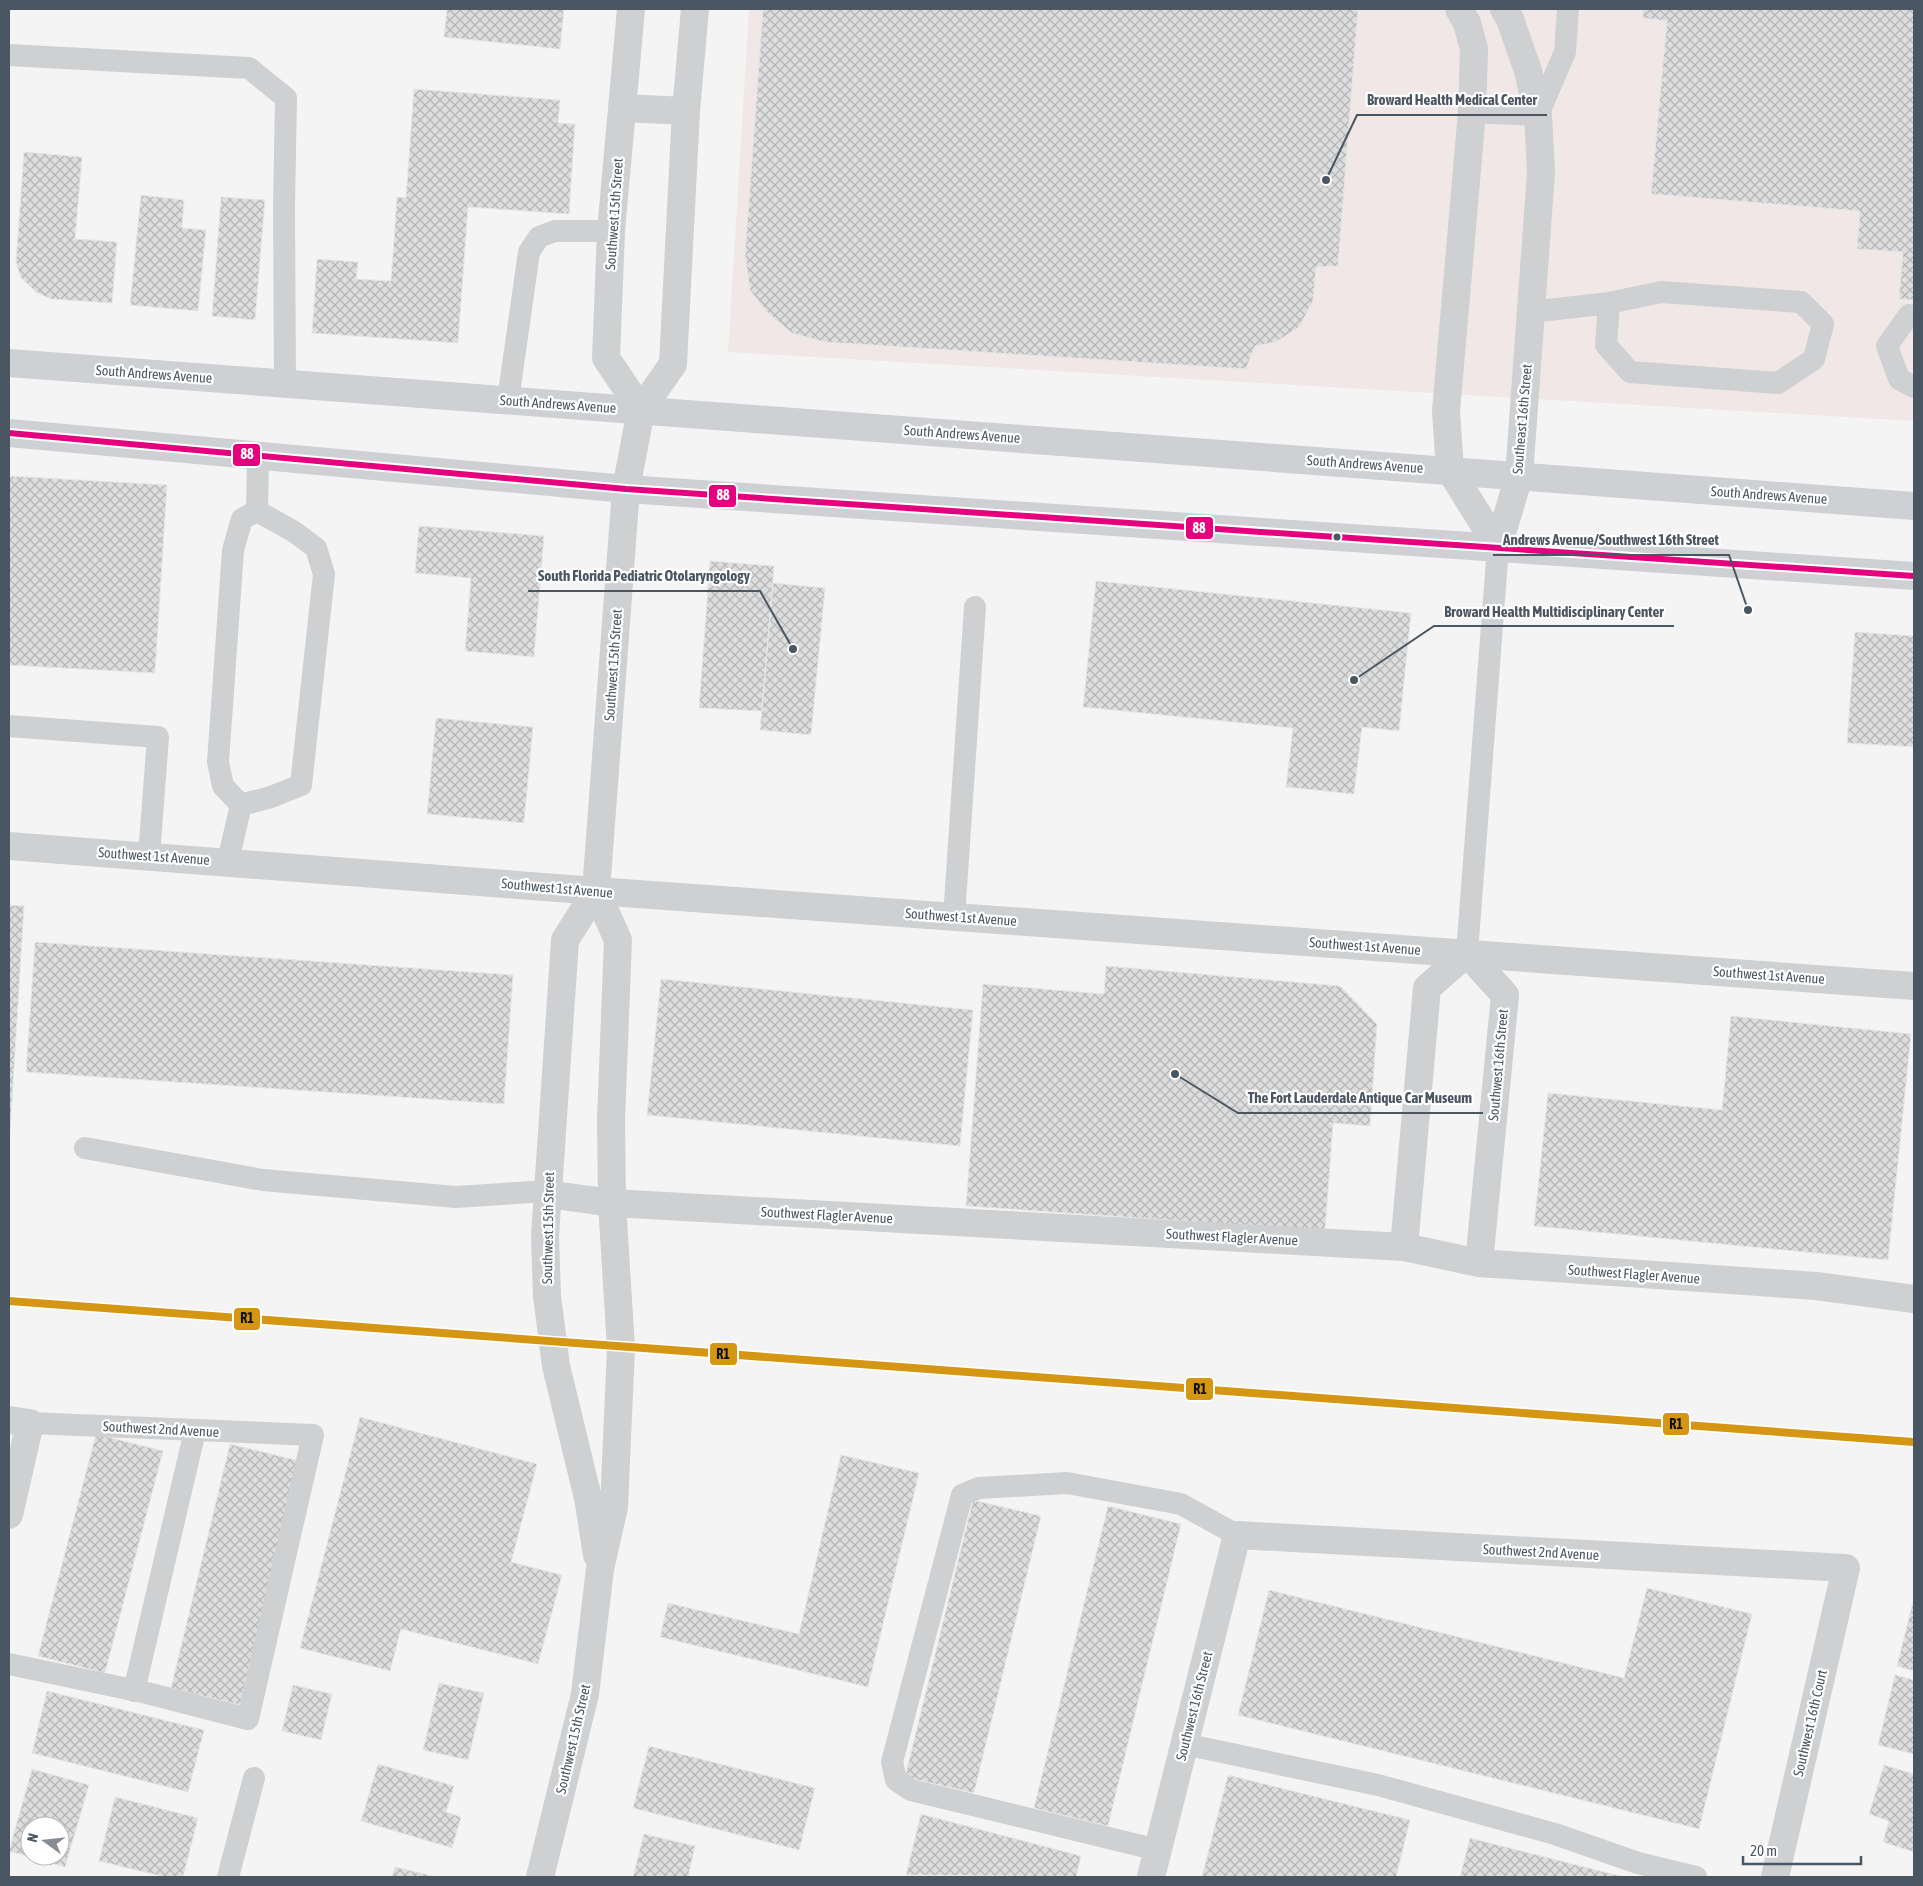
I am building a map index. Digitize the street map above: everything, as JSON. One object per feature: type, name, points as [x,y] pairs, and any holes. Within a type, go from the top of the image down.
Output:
[{"type":"main road","name":"South Andrews Avenue","points":[[9,363],[1914,506]]},
{"type":"main road","points":[[9,434],[626,489],[1498,546],[1914,576]]},
{"type":"street","name":"Southwest 15th Street","points":[[632,9],[611,231],[606,358],[641,410]]},
{"type":"street","name":"Southwest 15th Street","points":[[600,1569],[588,1498],[556,1366],[552,1340],[547,1296],[545,1236],[547,1192],[565,940],[596,891],[626,489],[641,410],[673,364],[686,111],[695,9]]},
{"type":"street","points":[[1459,9],[1467,23],[1474,49],[1472,112],[1446,411],[1450,470],[1498,546]]},
{"type":"street","name":"Southeast 16th Street","points":[[1498,546],[1519,476],[1541,172],[1538,115],[1528,71],[1510,18],[1504,9]]},
{"type":"street","points":[[623,108],[686,111]]},
{"type":"street","name":"Southwest 1st Avenue","points":[[9,846],[228,861],[596,891],[1914,986]]},
{"type":"street","name":"Southwest 15th Street","points":[[540,1877],[585,1694],[600,1569],[614,1506],[621,1355],[612,1203],[611,1120],[618,940],[596,891]]},
{"type":"street","points":[[1404,1247],[1427,988],[1467,953]]},
{"type":"street","name":"Southwest 16th Street","points":[[1467,953],[1505,995],[1480,1263]]},
{"type":"street","name":"Southwest Flagler Avenue","points":[[547,1192],[612,1203],[1404,1247],[1480,1263],[1816,1286],[1914,1299]]},
{"type":"street","points":[[9,1515],[20,1422]]},
{"type":"street","name":"Southwest 16th Street","points":[[1151,1877],[1237,1535]]},
{"type":"street","name":"Southwest 2nd Avenue","points":[[1237,1535],[1846,1568]]},
{"type":"street","name":"Southwest 16th Court","points":[[1775,1877],[1846,1568]]},
{"type":"lane","points":[[1472,112],[1538,115],[1565,52],[1568,9]]},
{"type":"lane","points":[[9,55],[249,68],[286,98],[284,207],[285,384]]},
{"type":"lane","points":[[508,400],[529,252],[539,237],[555,231],[611,231]]},
{"type":"lane","points":[[1530,312],[1609,303],[1661,292],[1801,302],[1823,324],[1814,358],[1778,383],[1630,372],[1606,344],[1609,303]]},
{"type":"lane","points":[[1914,316],[1909,315],[1888,346],[1899,380],[1914,387]]},
{"type":"lane","points":[[257,510],[258,456]]},
{"type":"lane","points":[[241,805],[271,797],[301,785],[324,574],[316,548],[293,531],[257,510]]},
{"type":"lane","points":[[241,805],[223,786],[218,762],[233,550],[242,519],[257,510]]},
{"type":"lane","points":[[1467,953],[1498,546]]},
{"type":"lane","points":[[954,916],[975,607]]},
{"type":"lane","points":[[9,726],[158,737],[149,856]]},
{"type":"lane","points":[[228,861],[241,805]]},
{"type":"lane","points":[[85,1148],[263,1180],[456,1197],[547,1192]]},
{"type":"lane","name":"Southwest 2nd Avenue","points":[[20,1422],[313,1435],[248,1719],[134,1690]]},
{"type":"lane","points":[[9,1664],[134,1690],[195,1431]]},
{"type":"lane","points":[[1158,1850],[911,1790],[896,1780],[892,1762],[962,1494],[979,1488],[1067,1483],[1182,1504],[1237,1535]]},
{"type":"lane","points":[[1184,1744],[1378,1785],[1555,1834],[1638,1863],[1696,1877]]},
{"type":"lane","points":[[228,1877],[254,1778]]},
{"type":"shaded area","points":[[749,9],[1914,9],[1914,421],[728,352]]},
{"type":"building","points":[[447,9],[564,9],[560,49],[444,37]]},
{"type":"building","points":[[763,9],[1358,9],[1338,266],[1316,267],[1313,301],[1299,327],[1276,342],[1255,346],[1246,369],[825,342],[792,333],[767,312],[750,290],[745,255]]},
{"type":"building","points":[[1643,9],[1914,9],[1914,300],[1899,299],[1903,252],[1857,249],[1860,211],[1651,194],[1667,21],[1643,18]]},
{"type":"building","points":[[414,89],[560,100],[558,123],[575,124],[569,214],[468,207],[458,343],[312,333],[317,259],[358,262],[356,279],[391,281],[397,197],[406,198]]},
{"type":"building","points":[[24,152],[82,157],[75,239],[117,242],[112,303],[51,299],[36,292],[21,278],[16,262]]},
{"type":"building","points":[[141,195],[184,200],[182,228],[206,230],[198,311],[130,305]]},
{"type":"building","points":[[221,197],[265,200],[255,320],[212,316]]},
{"type":"building","points":[[9,476],[167,485],[155,673],[9,665]]},
{"type":"building","points":[[419,526],[544,536],[534,657],[465,651],[471,578],[415,573]]},
{"type":"building","points":[[710,561],[774,566],[762,711],[699,708]]},
{"type":"building","points":[[1096,581],[1411,613],[1399,731],[1362,727],[1354,794],[1286,787],[1293,728],[1083,707]]},
{"type":"building","points":[[773,583],[825,588],[811,735],[760,730]]},
{"type":"building","points":[[1855,632],[1914,636],[1914,747],[1847,743]]},
{"type":"building","points":[[436,718],[533,727],[524,823],[427,814]]},
{"type":"building","points":[[9,905],[24,906],[9,1150]]},
{"type":"building","points":[[35,942],[513,975],[504,1104],[26,1072]]},
{"type":"building","points":[[1106,966],[1340,986],[1377,1024],[1370,1126],[1333,1123],[1325,1231],[966,1206],[983,984],[1104,994]]},
{"type":"building","points":[[661,979],[973,1010],[960,1146],[647,1115]]},
{"type":"building","points":[[1731,1016],[1911,1034],[1888,1260],[1534,1226],[1548,1093],[1722,1110]]},
{"type":"building","points":[[360,1417],[537,1464],[511,1562],[562,1575],[538,1664],[401,1629],[390,1671],[300,1648]]},
{"type":"building","points":[[96,1434],[163,1451],[105,1673],[38,1656]]},
{"type":"building","points":[[230,1444],[300,1461],[240,1705],[171,1688]]},
{"type":"building","points":[[841,1455],[919,1473],[868,1687],[660,1637],[668,1603],[799,1634]]},
{"type":"building","points":[[973,1500],[1041,1516],[974,1793],[905,1777]]},
{"type":"building","points":[[1108,1506],[1181,1524],[1108,1826],[1034,1808]]},
{"type":"building","points":[[1647,1588],[1752,1614],[1699,1829],[1238,1715],[1269,1590],[1624,1678]]},
{"type":"building","points":[[1914,1598],[1914,1671],[1897,1666]]},
{"type":"building","points":[[1895,1675],[1914,1680],[1914,1754],[1878,1745]]},
{"type":"building","points":[[439,1683],[484,1693],[468,1760],[423,1750]]},
{"type":"building","points":[[293,1685],[332,1694],[321,1740],[282,1731]]},
{"type":"building","points":[[47,1691],[204,1730],[188,1792],[32,1753]]},
{"type":"building","points":[[649,1746],[815,1788],[799,1850],[633,1808]]},
{"type":"building","points":[[378,1764],[454,1786],[446,1812],[461,1817],[452,1848],[361,1821]]},
{"type":"building","points":[[1884,1765],[1914,1774],[1914,1852],[1883,1842],[1889,1821],[1869,1814]]},
{"type":"building","points":[[32,1769],[89,1785],[70,1850],[70,1816],[20,1816],[20,1854],[9,1851]]},
{"type":"building","points":[[1228,1775],[1410,1820],[1396,1877],[1202,1877]]},
{"type":"building","points":[[115,1797],[198,1818],[183,1877],[165,1877],[99,1861]]},
{"type":"building","points":[[921,1814],[1081,1856],[1076,1877],[906,1875]]},
{"type":"building","points":[[644,1834],[695,1846],[688,1877],[633,1877]]},
{"type":"building","points":[[1470,1838],[1624,1877],[1460,1877]]},
{"type":"building","points":[[395,1867],[437,1877],[392,1877]]},
{"type":"transit line","name":"88","points":[[9,433],[626,489],[1914,576]]},
{"type":"transit line","name":"R1","points":[[9,1301],[1914,1442]]},
{"type":"place","name":"Broward Health Medical Center","points":[[1326,180]]},
{"type":"place","name":"Andrews Avenue/Southwest 16th Street","points":[[1748,610]]},
{"type":"place","name":"South Florida Pediatric Otolaryngology","points":[[793,649]]},
{"type":"place","name":"Broward Health Multidisciplinary Center","points":[[1354,680]]},
{"type":"place","name":"The Fort Lauderdale Antique Car Museum","points":[[1175,1074]]}]
